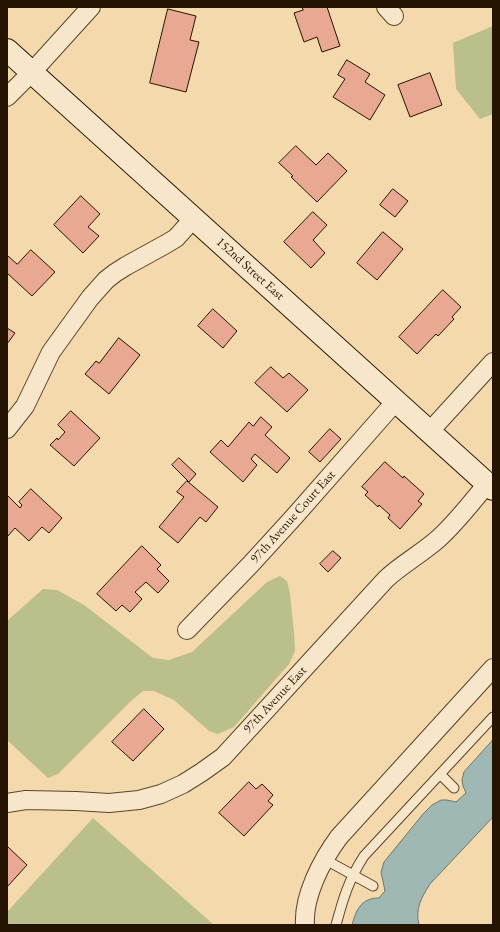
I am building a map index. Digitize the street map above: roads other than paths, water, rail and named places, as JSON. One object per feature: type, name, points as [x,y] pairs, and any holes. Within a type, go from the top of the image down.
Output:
[{"type":"main road","name":"152nd Street East","points":[[7,50],[490,486]]},
{"type":"street","points":[[7,97],[32,72],[91,7]]},
{"type":"street","points":[[7,429],[25,406],[51,352],[90,298],[106,280],[115,273],[176,238],[194,218]]},
{"type":"street","points":[[430,432],[493,362]]},
{"type":"street","name":"97th Avenue Court East","points":[[188,630],[293,518],[396,401]]},
{"type":"street","name":"97th Avenue East","points":[[7,803],[26,800],[109,803],[139,800],[160,794],[183,784],[202,772],[223,757],[386,579],[438,539],[490,486]]},
{"type":"street","points":[[305,925],[310,892],[324,859],[339,837],[493,668]]},
{"type":"lane","points":[[336,925],[347,889],[364,856],[493,718]]},
{"type":"lane","points":[[440,774],[454,788]]},
{"type":"lane","points":[[324,859],[373,886]]},
{"type":"water","points":[[493,740],[493,817],[430,884],[418,909],[419,925],[352,925],[355,914],[360,906],[368,900],[379,898],[385,891],[381,872],[384,862],[432,805],[441,800],[456,802],[466,793],[462,780],[464,772]]}]
